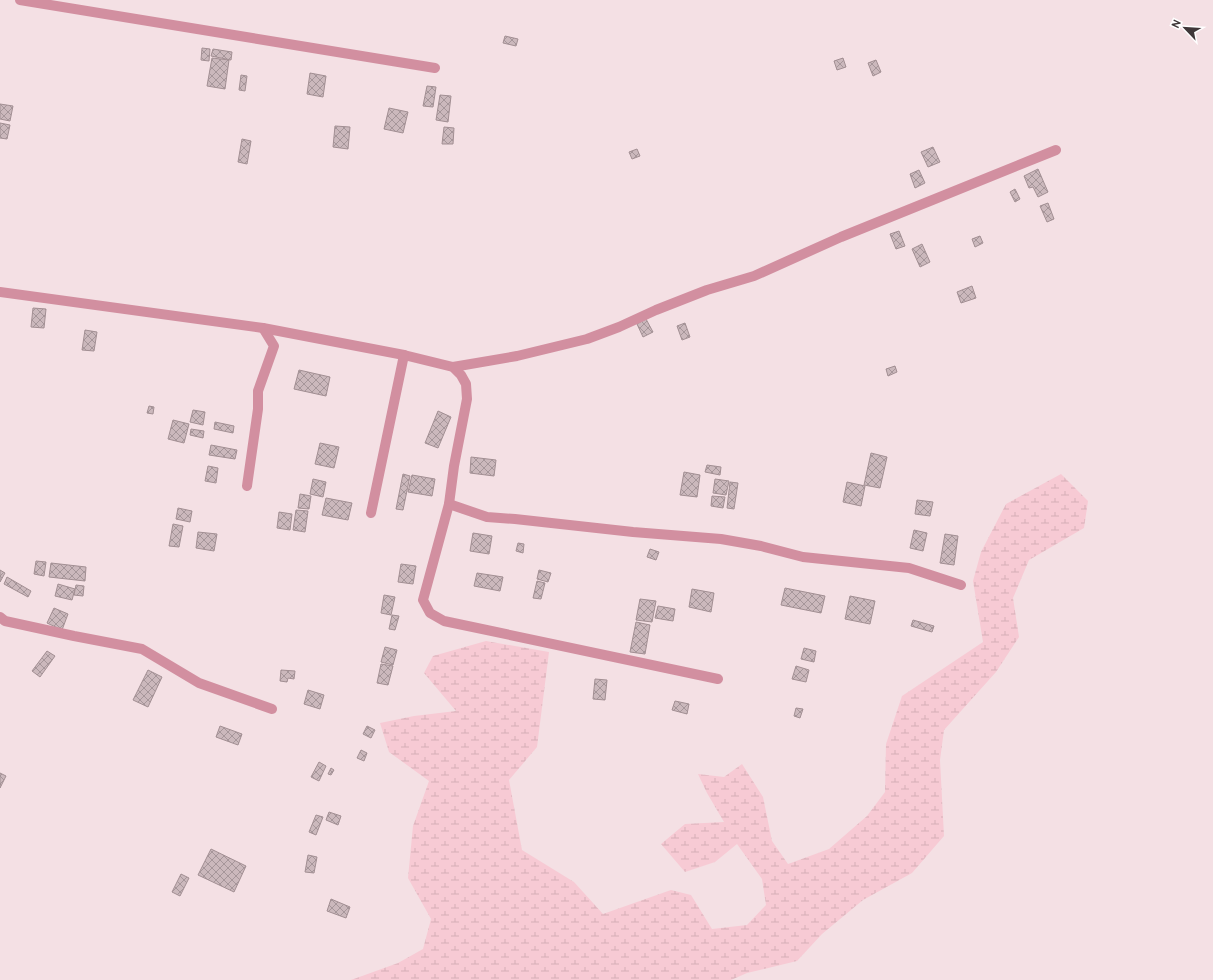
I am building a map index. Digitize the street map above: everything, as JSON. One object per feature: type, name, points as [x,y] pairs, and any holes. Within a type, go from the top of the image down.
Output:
[{"type":"street","points":[[20,0],[435,68]]},
{"type":"street","points":[[0,292],[263,328],[404,354],[453,367],[517,356],[587,339],[707,290],[754,276],[841,237],[1056,150]]},
{"type":"street","points":[[248,486],[258,409],[258,391],[274,346],[263,328]]},
{"type":"street","points":[[371,513],[404,354]]},
{"type":"street","points":[[453,367],[461,375],[466,384],[467,399],[454,466],[449,504],[423,600],[430,613],[444,621],[718,679]]},
{"type":"street","points":[[449,504],[487,517],[633,532],[721,539],[761,546],[803,557],[909,568],[961,585]]},
{"type":"street","points":[[0,617],[5,621],[13,623],[142,649],[199,683],[272,709]]},
{"type":"green space","points":[[1061,474],[1088,501],[1084,528],[1029,560],[1013,598],[1019,637],[996,672],[944,730],[940,760],[944,836],[912,873],[863,900],[822,934],[797,961],[747,973],[731,980],[351,980],[398,963],[423,949],[431,919],[408,878],[413,826],[429,781],[389,752],[380,723],[414,716],[456,711],[424,673],[433,656],[486,641],[549,652],[537,747],[509,780],[522,850],[574,882],[603,914],[671,890],[691,895],[712,929],[747,925],[766,905],[762,879],[737,844],[715,862],[685,872],[661,844],[685,824],[724,822],[698,774],[724,777],[742,764],[763,797],[772,841],[788,864],[829,849],[867,816],[885,792],[886,744],[902,696],[983,642],[973,581],[981,552],[1006,504]]},
{"type":"building","points":[[505,36],[518,39],[516,46],[503,43]]},
{"type":"building","points":[[202,48],[210,49],[209,61],[201,60]]},
{"type":"building","points":[[213,49],[232,52],[231,60],[211,56]]},
{"type":"building","points":[[212,58],[229,60],[225,89],[207,86]]},
{"type":"building","points":[[843,58],[846,67],[837,70],[834,61]]},
{"type":"building","points":[[876,60],[881,72],[873,76],[868,63]]},
{"type":"building","points":[[310,73],[326,76],[323,97],[307,94]]},
{"type":"building","points":[[241,75],[247,76],[245,91],[239,90]]},
{"type":"building","points":[[427,86],[436,87],[433,107],[423,106]]},
{"type":"building","points":[[440,95],[451,96],[448,122],[436,120]]},
{"type":"building","points":[[0,104],[13,106],[10,121],[0,119]]},
{"type":"building","points":[[389,108],[408,112],[403,133],[384,129]]},
{"type":"building","points":[[0,123],[10,125],[7,139],[0,138]]},
{"type":"building","points":[[335,126],[350,127],[348,149],[333,147]]},
{"type":"building","points":[[444,127],[454,128],[453,144],[442,144]]},
{"type":"building","points":[[242,139],[251,141],[247,164],[238,162]]},
{"type":"building","points":[[933,147],[940,162],[928,167],[921,152]]},
{"type":"building","points":[[637,149],[640,156],[632,159],[629,152]]},
{"type":"building","points":[[1038,169],[1048,192],[1038,197],[1033,187],[1029,188],[1024,176]]},
{"type":"building","points":[[919,170],[925,183],[915,188],[910,174]]},
{"type":"building","points":[[1015,189],[1020,199],[1015,202],[1010,192]]},
{"type":"building","points":[[1048,203],[1054,219],[1047,222],[1040,206]]},
{"type":"building","points":[[899,231],[905,246],[896,249],[890,234]]},
{"type":"building","points":[[980,236],[983,243],[975,247],[972,239]]},
{"type":"building","points":[[922,244],[930,262],[920,267],[912,249]]},
{"type":"building","points":[[972,286],[976,298],[961,303],[957,292]]},
{"type":"building","points":[[33,308],[46,309],[44,328],[31,327]]},
{"type":"building","points":[[646,319],[653,332],[643,337],[637,324]]},
{"type":"building","points":[[685,323],[690,337],[682,340],[677,326]]},
{"type":"building","points":[[85,330],[97,332],[94,351],[82,350]]},
{"type":"building","points":[[895,366],[897,372],[888,376],[886,369]]},
{"type":"building","points":[[299,370],[330,377],[326,396],[294,389]]},
{"type":"building","points":[[149,406],[154,407],[153,414],[147,413]]},
{"type":"building","points":[[193,410],[205,412],[203,425],[190,422]]},
{"type":"building","points":[[438,411],[451,417],[438,448],[425,443]]},
{"type":"building","points":[[173,420],[189,424],[184,443],[168,439]]},
{"type":"building","points":[[215,422],[234,426],[233,433],[214,429]]},
{"type":"building","points":[[191,429],[204,431],[203,438],[190,435]]},
{"type":"building","points":[[320,443],[339,447],[334,468],[315,464]]},
{"type":"building","points":[[211,445],[237,450],[235,459],[209,455]]},
{"type":"building","points":[[871,453],[887,457],[880,488],[864,485]]},
{"type":"building","points":[[471,457],[496,460],[494,476],[470,473]]},
{"type":"building","points":[[707,465],[721,467],[720,475],[705,472]]},
{"type":"building","points":[[208,466],[218,468],[216,483],[205,481]]},
{"type":"building","points":[[684,472],[700,475],[697,497],[680,495]]},
{"type":"building","points":[[403,474],[410,476],[403,510],[396,509]]},
{"type":"building","points":[[412,475],[435,479],[432,496],[408,492]]},
{"type":"building","points":[[313,479],[326,482],[323,497],[310,494]]},
{"type":"building","points":[[715,479],[729,481],[726,495],[713,493]]},
{"type":"building","points":[[730,482],[738,483],[734,509],[727,508]]},
{"type":"building","points":[[847,482],[865,486],[861,506],[843,502]]},
{"type":"building","points":[[300,494],[311,496],[309,509],[298,508]]},
{"type":"building","points":[[712,496],[725,497],[723,508],[711,506]]},
{"type":"building","points":[[326,498],[352,503],[348,520],[322,515]]},
{"type":"building","points":[[917,500],[933,502],[930,516],[915,514]]},
{"type":"building","points":[[178,508],[192,511],[190,522],[176,519]]},
{"type":"building","points":[[296,510],[308,511],[305,532],[293,530]]},
{"type":"building","points":[[279,512],[292,514],[290,530],[277,528]]},
{"type":"building","points":[[173,524],[183,526],[179,547],[169,546]]},
{"type":"building","points":[[914,530],[927,533],[923,551],[910,548]]},
{"type":"building","points":[[198,532],[217,534],[214,551],[196,548]]},
{"type":"building","points":[[473,533],[492,536],[489,554],[470,551]]},
{"type":"building","points":[[945,534],[958,536],[954,565],[940,563]]},
{"type":"building","points":[[518,543],[524,544],[523,553],[516,551]]},
{"type":"building","points":[[650,549],[659,552],[656,560],[647,557]]},
{"type":"building","points":[[36,561],[46,562],[44,576],[34,574]]},
{"type":"building","points":[[51,563],[86,567],[85,581],[49,577]]},
{"type":"building","points":[[401,564],[416,566],[413,584],[398,582]]},
{"type":"building","points":[[0,570],[5,573],[0,582]]},
{"type":"building","points":[[539,570],[551,573],[548,582],[537,579]]},
{"type":"building","points":[[477,573],[503,577],[500,591],[474,586]]},
{"type":"building","points":[[7,577],[31,591],[28,597],[4,584]]},
{"type":"building","points":[[537,581],[545,583],[541,599],[533,598]]},
{"type":"building","points":[[58,584],[75,589],[72,600],[55,596]]},
{"type":"building","points":[[76,585],[84,586],[83,596],[74,595]]},
{"type":"building","points":[[785,588],[825,596],[821,613],[781,605]]},
{"type":"building","points":[[692,589],[714,593],[711,612],[689,607]]},
{"type":"building","points":[[384,595],[395,597],[391,615],[381,613]]},
{"type":"building","points":[[850,596],[875,601],[870,624],[845,619]]},
{"type":"building","points":[[640,599],[656,601],[652,622],[636,620]]},
{"type":"building","points":[[658,606],[675,609],[673,621],[655,618]]},
{"type":"building","points":[[54,608],[68,614],[62,630],[47,623]]},
{"type":"building","points":[[392,615],[399,616],[395,630],[389,629]]},
{"type":"building","points":[[913,620],[934,626],[932,632],[911,626]]},
{"type":"building","points":[[636,622],[650,625],[645,654],[630,652]]},
{"type":"building","points":[[385,647],[397,650],[393,665],[381,662]]},
{"type":"building","points":[[804,648],[816,651],[814,662],[801,659]]},
{"type":"building","points":[[47,651],[55,656],[40,677],[32,671]]},
{"type":"building","points":[[381,664],[393,666],[388,685],[377,683]]},
{"type":"building","points":[[796,666],[809,670],[806,682],[792,679]]},
{"type":"building","points":[[148,670],[162,677],[148,707],[133,700]]},
{"type":"building","points":[[281,670],[295,671],[294,679],[288,678],[287,682],[280,681]]},
{"type":"building","points":[[595,679],[607,680],[605,700],[593,699]]},
{"type":"building","points":[[308,690],[324,695],[320,709],[304,704]]},
{"type":"building","points":[[675,701],[689,704],[687,714],[672,710]]},
{"type":"building","points":[[796,708],[803,709],[800,718],[794,716]]},
{"type":"building","points":[[220,726],[242,734],[238,745],[216,737]]},
{"type":"building","points":[[367,726],[375,730],[371,738],[363,734]]},
{"type":"building","points":[[361,750],[367,753],[364,761],[357,758]]},
{"type":"building","points":[[319,762],[326,766],[319,781],[311,777]]},
{"type":"building","points":[[331,768],[334,770],[331,775],[328,774]]},
{"type":"building","points":[[0,773],[6,776],[0,788]]},
{"type":"building","points":[[329,812],[341,816],[338,825],[326,820]]},
{"type":"building","points":[[316,815],[323,817],[316,835],[309,832]]},
{"type":"building","points":[[211,849],[246,866],[234,892],[198,875]]},
{"type":"building","points":[[308,855],[317,857],[314,873],[305,872]]},
{"type":"building","points":[[181,874],[189,878],[180,896],[172,892]]},
{"type":"building","points":[[331,899],[350,907],[346,918],[327,911]]}]
